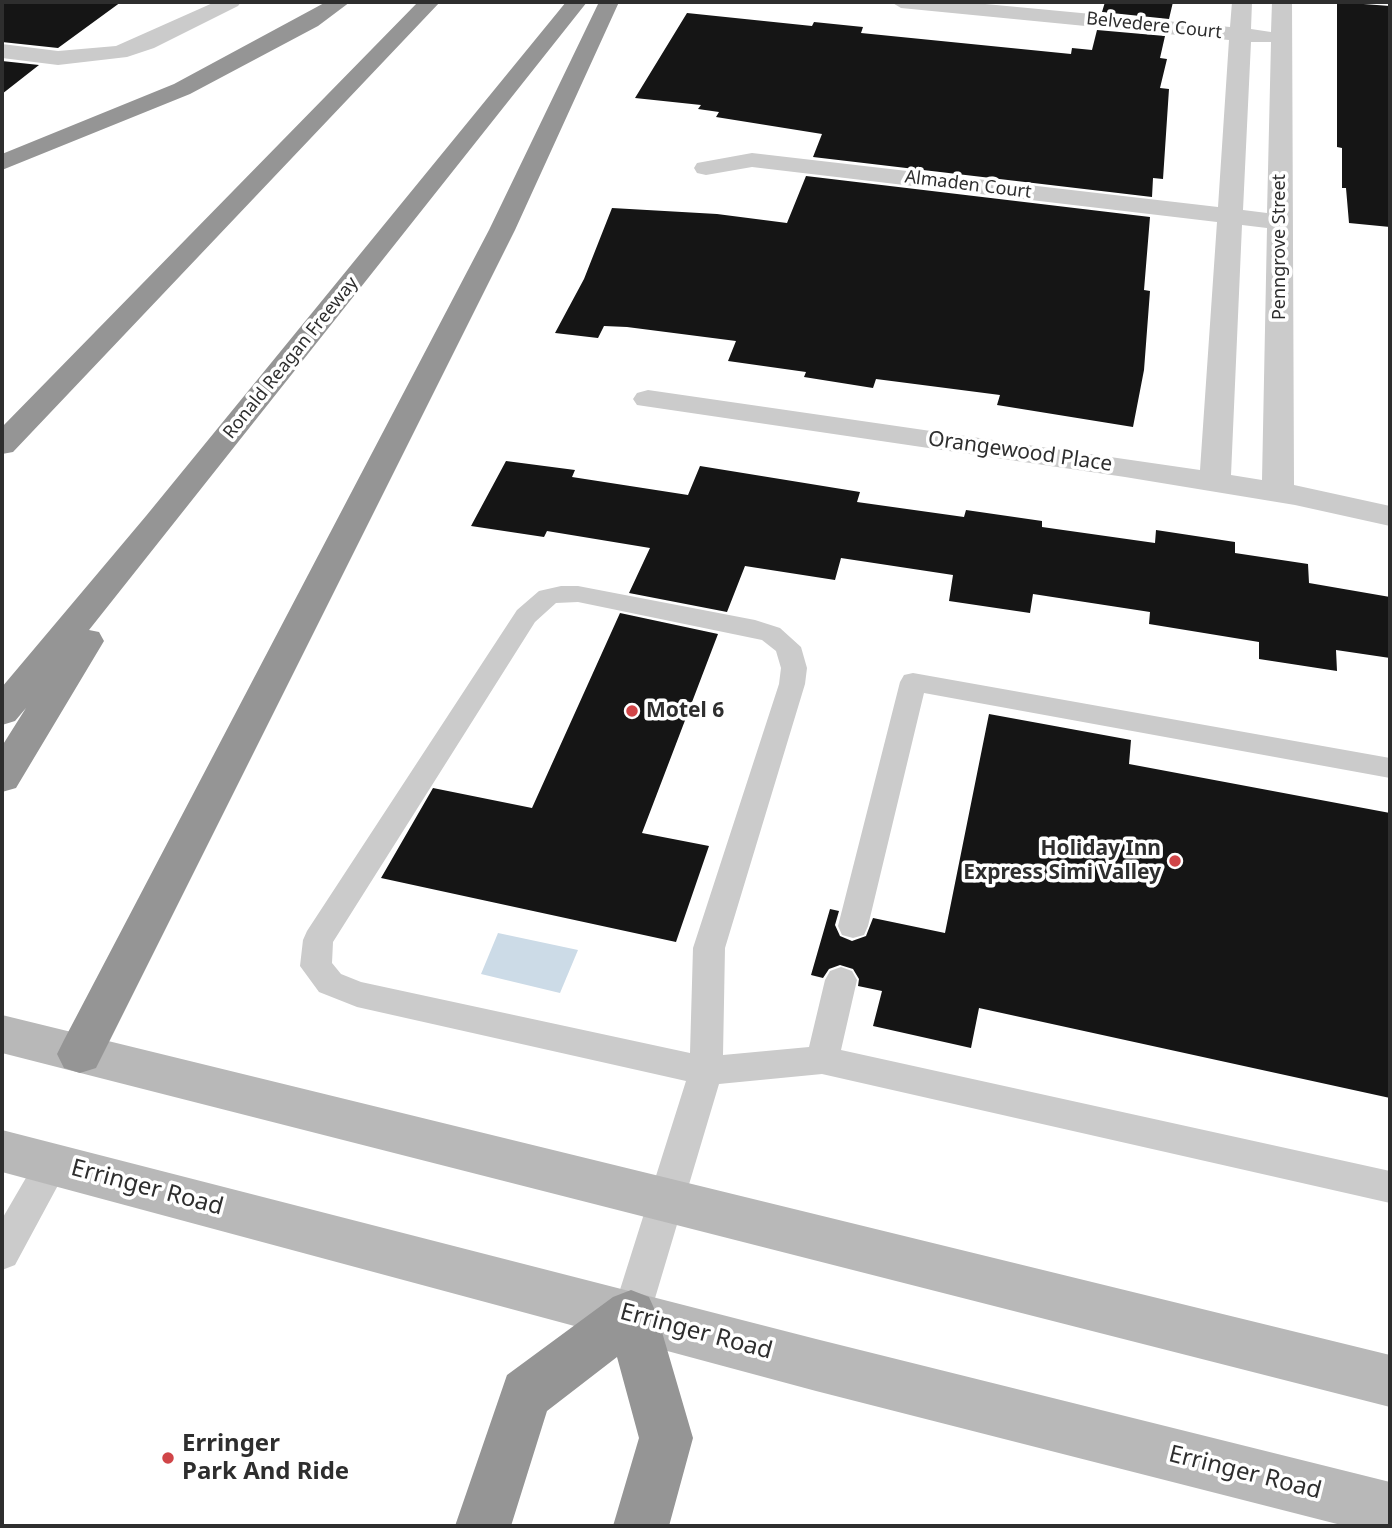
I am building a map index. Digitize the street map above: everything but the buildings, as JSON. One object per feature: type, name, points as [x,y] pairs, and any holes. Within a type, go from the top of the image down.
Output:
[{"type":"highway","points":[[2,163],[182,89],[310,21],[340,2]]},
{"type":"highway","points":[[2,445],[430,2]]},
{"type":"highway","name":"Ronald Reagan Freeway","points":[[2,712],[158,523],[577,2]]},
{"type":"highway","points":[[80,1054],[502,230],[609,2]]},
{"type":"highway","points":[[2,778],[158,523]]},
{"type":"highway","points":[[483,1526],[526,1394],[631,1315],[666,1438],[641,1526]]},
{"type":"main road","points":[[2,1034],[1390,1381]]},
{"type":"main road","name":"Erringer Road","points":[[2,1151],[1390,1510]]},
{"type":"street","points":[[2,51],[58,58],[119,52],[146,43],[231,2]]},
{"type":"street","name":"Belvedere Court","points":[[901,2],[1280,39]]},
{"type":"street","points":[[1215,482],[1242,2]]},
{"type":"street","name":"Penngrove Street","points":[[1278,492],[1282,2]]},
{"type":"street","name":"Almaden Court","points":[[706,168],[752,160],[1280,222]]},
{"type":"street","name":"Orangewood Place","points":[[648,399],[1215,482],[1278,492],[1390,516]]},
{"type":"lane","points":[[631,1315],[706,1071],[709,948],[792,684],[793,668],[788,647],[771,634],[755,629],[578,594],[548,597],[526,616],[318,940],[316,967],[330,983],[357,994],[706,1071],[822,1060],[1390,1187]]},
{"type":"lane","points":[[853,926],[913,682],[1390,768]]},
{"type":"lane","points":[[822,1060],[841,980]]},
{"type":"lane","points":[[2,1253],[53,1163]]},
{"type":"water","points":[[498,933],[578,950],[560,993],[481,974]]},
{"type":"place","name":"Motel 6","points":[[632,711]]},
{"type":"place","name":"Holiday Inn Express Simi Valley","points":[[1175,861]]},
{"type":"place","name":"Erringer Park And Ride","points":[[168,1458]]}]
